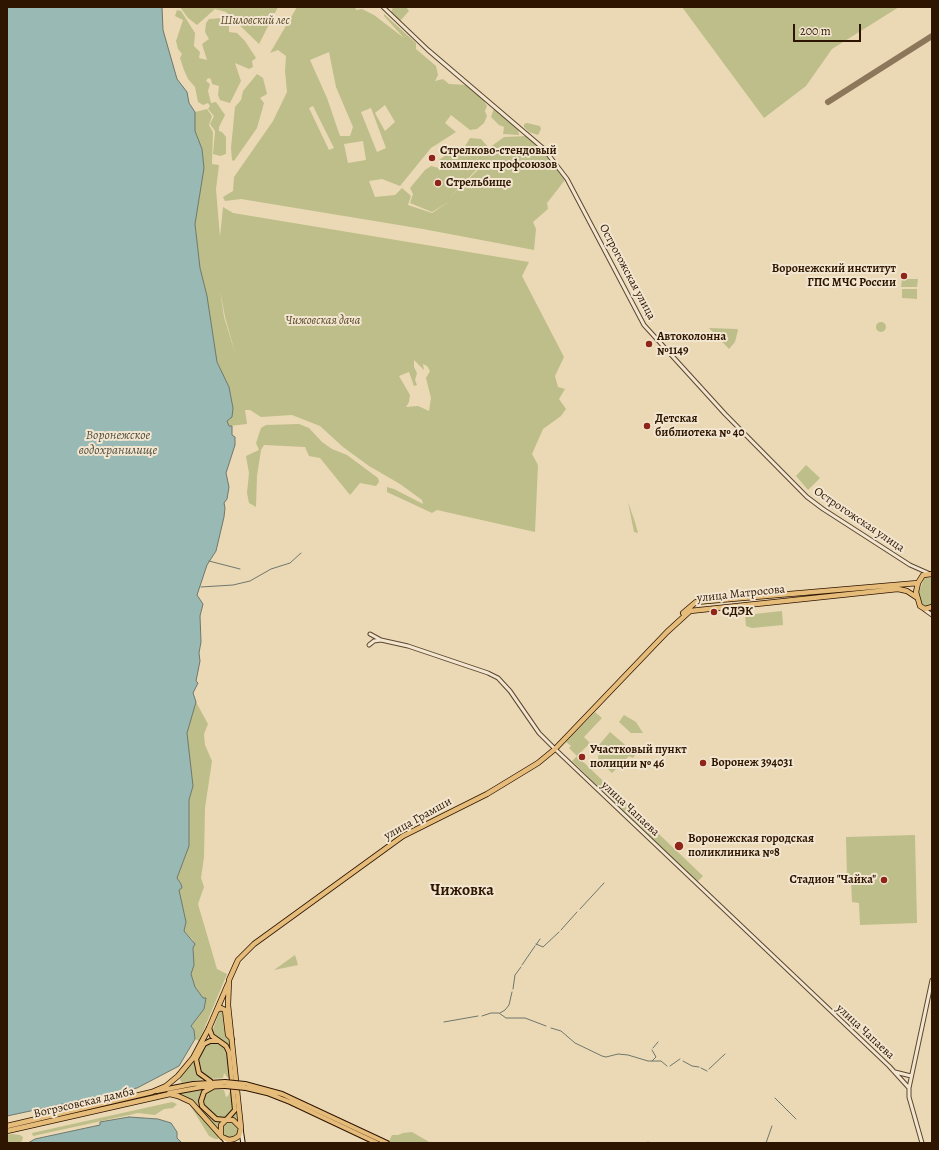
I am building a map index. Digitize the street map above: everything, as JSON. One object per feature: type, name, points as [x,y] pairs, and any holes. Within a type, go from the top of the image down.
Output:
[{"type":"highway","name":"улица Матросова","points":[[826,593],[919,581],[930,574]]},
{"type":"highway","points":[[919,581],[916,597],[923,608],[932,607]]},
{"type":"highway","name":"улица Матросова","points":[[676,622],[692,604],[696,602],[898,589],[907,591],[916,597]]},
{"type":"highway","name":"улица Грамши","points":[[241,1128],[228,1005],[229,980],[238,960],[254,944],[405,834],[505,784],[538,763],[555,749],[676,622]]},
{"type":"highway","name":"Вогрэсовская дамба","points":[[7,1126],[152,1092],[171,1082],[186,1067],[209,1028],[229,980]]},
{"type":"highway","points":[[217,1010],[221,1008],[225,1010],[228,1034],[232,1039]]},
{"type":"highway","points":[[165,1094],[178,1096],[191,1102],[222,1137],[229,1140],[239,1136],[241,1128],[236,1121],[226,1120],[220,1128],[222,1137]]},
{"type":"highway","name":"Вогрэсовская дамба","points":[[7,1131],[165,1094]]},
{"type":"main road","points":[[209,1028],[212,1036],[226,1046],[229,1052],[235,1110],[226,1120],[216,1119],[206,1111],[202,1104],[204,1092],[213,1084]]},
{"type":"main road","points":[[213,1084],[199,1073],[196,1060],[204,1044],[210,1041],[218,1041]]},
{"type":"main road","points":[[165,1094],[213,1084]]},
{"type":"main road","points":[[152,1092],[187,1085],[225,1084],[245,1086],[282,1094],[387,1143]]},
{"type":"main road","points":[[245,1086],[290,1102],[377,1143]]},
{"type":"main road","points":[[241,1128],[243,1143]]},
{"type":"main road","points":[[222,1137],[228,1143]]},
{"type":"street","name":"Острогожская улица","points":[[383,7],[428,50],[541,146],[555,162],[567,179],[644,325],[725,414],[807,497],[916,569],[930,574]]},
{"type":"street","points":[[916,569],[919,581]]},
{"type":"street","points":[[923,608],[932,615]]},
{"type":"street","name":"улица Чапаева","points":[[370,634],[381,640],[426,651],[493,674],[506,685],[539,733],[555,749],[909,1088]]},
{"type":"street","points":[[369,645],[374,641],[381,640]]},
{"type":"street","points":[[922,1143],[909,1097],[909,1088],[932,980]]},
{"type":"street","name":"улица Чапаева","points":[[894,1072],[911,1076]]},
{"type":"green space","name":"Шиловский лес","points":[[180,7],[278,7],[259,44],[226,12],[215,9],[197,25],[188,18]]},
{"type":"green space","points":[[297,7],[355,7],[356,10],[362,9],[374,15],[404,38],[384,16],[384,14],[416,43],[416,49],[436,66],[438,75],[435,81],[443,79],[449,84],[466,85],[482,98],[487,106],[485,111],[487,116],[484,123],[477,129],[470,130],[451,115],[445,123],[456,132],[431,148],[400,186],[382,179],[369,181],[375,197],[395,195],[402,188],[411,196],[408,205],[432,213],[450,201],[432,212],[410,203],[413,194],[410,188],[425,170],[431,166],[439,168],[439,160],[447,154],[453,157],[457,149],[473,152],[464,148],[470,138],[481,139],[489,148],[504,137],[527,136],[543,151],[565,180],[547,203],[548,209],[533,222],[536,229],[534,250],[423,229],[241,199],[225,201],[223,197],[233,191],[234,177],[273,121],[287,92],[285,71],[286,56],[278,50],[270,53]],"holes":[[[329,52],[336,87],[353,127],[350,136],[340,136],[327,98],[310,60]],[[385,105],[395,122],[385,131],[375,113]],[[313,106],[334,148],[329,150],[309,108]],[[371,108],[386,148],[377,152],[361,112]],[[363,141],[366,160],[348,163],[344,144]],[[476,154],[481,167],[450,197],[480,166]]]},
{"type":"green space","points":[[393,7],[406,7],[409,11],[400,21],[391,12]]},
{"type":"green space","points":[[682,7],[899,7],[832,49],[806,86],[764,118]]},
{"type":"green space","points":[[177,10],[181,11],[195,33],[194,46],[200,52],[199,58],[207,60],[202,44],[209,39],[205,32],[206,23],[209,19],[222,18],[229,24],[229,32],[237,33],[245,41],[256,58],[252,61],[253,67],[249,69],[235,63],[241,81],[230,103],[220,100],[218,95],[219,86],[212,84],[211,79],[208,78],[206,81],[210,84],[208,91],[211,103],[216,102],[225,115],[219,127],[219,131],[226,137],[226,154],[220,156],[213,154],[215,131],[210,124],[214,116],[208,109],[210,106],[208,103],[203,105],[198,102],[195,87],[188,79],[180,58],[182,54],[178,49],[176,41],[183,20],[175,16]]},
{"type":"green space","points":[[257,74],[263,78],[267,94],[260,98],[264,103],[257,128],[234,161],[232,160],[231,148],[235,107],[241,100],[243,91]]},
{"type":"green space","points":[[494,108],[518,129],[519,135],[503,134],[504,127],[499,125],[491,117]]},
{"type":"green space","name":"Чижовская дача","points":[[207,109],[212,116],[209,125],[213,132],[212,164],[219,165],[216,189],[220,237],[223,207],[233,213],[529,262],[522,276],[564,357],[555,376],[558,387],[565,389],[559,399],[566,409],[561,416],[543,429],[532,454],[538,465],[535,532],[437,510],[432,513],[387,492],[387,487],[394,489],[423,504],[422,500],[400,484],[369,466],[343,447],[320,426],[292,415],[261,417],[250,410],[245,410],[247,424],[229,426],[227,421],[232,417],[233,408],[229,387],[217,362],[207,296],[200,268],[195,224],[204,168],[202,149],[195,131],[195,112]],"holes":[[[220,290],[225,317],[236,356],[224,317]],[[414,360],[424,370],[423,364],[427,366],[430,371],[426,378],[431,398],[429,411],[418,406],[406,407],[409,402],[410,395],[399,376],[409,372],[414,386],[417,385],[415,380],[417,373],[414,367]]]},
{"type":"green space","points":[[527,123],[540,126],[541,129],[538,135],[529,132],[524,127],[524,124]]},
{"type":"green space","points":[[902,279],[918,279],[917,287],[901,287]]},
{"type":"green space","points":[[902,289],[917,289],[917,299],[902,298]]},
{"type":"green space","points":[[879,322],[883,322],[885,323],[885,331],[879,332],[876,329],[876,325]]},
{"type":"green space","points":[[709,328],[737,329],[735,342],[729,349]]},
{"type":"green space","points":[[299,424],[309,428],[322,442],[332,449],[347,455],[378,478],[379,482],[376,486],[360,483],[350,495],[320,458],[309,456],[305,447],[264,445],[261,450],[257,476],[256,507],[249,503],[247,493],[249,473],[246,456],[259,450],[256,443],[261,428],[266,425]]},
{"type":"green space","points":[[806,465],[820,478],[808,490],[796,476]]},
{"type":"green space","points":[[628,502],[635,522],[638,533],[634,532]]},
{"type":"green space","points":[[925,577],[932,578],[932,605],[928,607],[923,605],[919,597],[919,591]]},
{"type":"green space","points":[[782,611],[783,625],[752,628],[746,626],[745,615]]},
{"type":"green space","points":[[196,702],[208,724],[204,734],[205,745],[212,761],[205,808],[204,857],[201,878],[204,887],[198,904],[217,969],[227,974],[199,1041],[195,1039],[194,1030],[191,1026],[204,1009],[205,998],[203,998],[195,987],[191,974],[194,965],[193,940],[184,931],[186,922],[179,890],[182,888],[177,878],[189,846],[189,800],[193,786],[187,733]]},
{"type":"green space","points":[[595,712],[602,718],[584,737],[590,743],[577,756],[569,748],[571,746],[566,742]]},
{"type":"green space","points":[[624,715],[636,722],[643,733],[631,733],[619,722]]},
{"type":"green space","points":[[610,732],[636,754],[633,758],[629,756],[612,773],[598,760],[599,745]]},
{"type":"green space","points":[[577,756],[703,876],[697,882],[572,761]]},
{"type":"green space","name":"Стадион \"Чайка\"","points":[[915,835],[917,923],[860,925],[859,903],[852,902],[851,879],[847,878],[846,837]]},
{"type":"green space","points":[[295,955],[298,965],[274,970]]},
{"type":"green space","points":[[220,1010],[224,1011],[231,1041],[239,1123],[231,1118],[236,1109],[230,1047],[213,1033]]},
{"type":"green space","points":[[210,1043],[219,1044],[227,1050],[231,1078],[228,1078],[224,1073],[223,1078],[209,1079],[199,1071],[197,1059],[204,1046]]},
{"type":"green space","points":[[195,1059],[188,1077],[194,1062],[197,1073],[203,1079],[182,1083],[180,1080],[181,1076]]},
{"type":"green space","points":[[202,1090],[200,1099],[203,1109],[214,1120],[221,1122],[218,1129],[195,1103],[178,1094]]},
{"type":"green space","points":[[208,1090],[224,1090],[226,1097],[230,1091],[232,1091],[234,1108],[226,1119],[217,1119],[204,1106],[203,1102],[205,1093]]},
{"type":"green space","points":[[172,1102],[177,1104],[173,1108],[164,1109],[155,1115],[138,1113],[33,1136],[32,1133]]},
{"type":"green space","points":[[190,1105],[219,1136],[218,1139],[209,1136]]},
{"type":"green space","points":[[230,1122],[236,1124],[238,1130],[236,1136],[230,1138],[224,1136],[222,1130],[224,1124]]},
{"type":"green space","points":[[412,1132],[431,1143],[392,1143],[389,1141],[392,1135]]},
{"type":"green space","points":[[12,1134],[23,1137],[22,1141],[18,1143],[7,1143],[7,1135]]},
{"type":"water","name":"Воронежское водохранилище","points":[[7,7],[162,7],[163,30],[177,79],[187,92],[189,103],[195,112],[195,131],[202,149],[204,168],[195,224],[200,268],[207,296],[217,362],[229,387],[233,408],[232,417],[227,421],[229,426],[232,426],[232,435],[235,437],[235,445],[226,473],[229,487],[227,499],[224,503],[224,517],[216,551],[207,565],[197,595],[203,604],[200,616],[200,661],[196,681],[198,683],[193,693],[196,702],[187,733],[193,786],[189,800],[189,846],[177,878],[182,888],[179,890],[186,922],[184,931],[195,944],[193,948],[194,965],[191,974],[195,987],[203,998],[206,998],[204,1009],[191,1026],[194,1030],[195,1039],[179,1066],[137,1088],[7,1116]]},
{"type":"water","points":[[129,1117],[158,1119],[171,1123],[177,1132],[177,1138],[182,1143],[28,1143],[35,1139],[100,1125],[100,1122]]},
{"type":"waterway","points":[[201,587],[233,585],[250,581],[271,569],[290,563],[301,553]]},
{"type":"waterway","points":[[209,561],[240,569]]},
{"type":"waterway","points":[[580,909],[604,883]]},
{"type":"waterway","points":[[561,930],[577,912]]},
{"type":"waterway","points":[[536,944],[543,947],[559,932]]},
{"type":"waterway","points":[[536,945],[540,939]]},
{"type":"waterway","points":[[522,965],[535,946]]},
{"type":"waterway","points":[[513,989],[515,975],[521,967]]},
{"type":"waterway","points":[[500,1013],[509,1005],[512,992]]},
{"type":"waterway","points":[[482,1016],[491,1013],[499,1013],[506,1018],[525,1018],[546,1026]]},
{"type":"waterway","points":[[444,1022],[478,1016]]},
{"type":"waterway","points":[[551,1028],[561,1031],[575,1043],[602,1056],[606,1057],[618,1054],[628,1055],[648,1061],[661,1061],[667,1066]]},
{"type":"waterway","points":[[653,1048],[658,1042]]},
{"type":"waterway","points":[[652,1050],[656,1057],[652,1061]]},
{"type":"waterway","points":[[709,1069],[725,1054]]},
{"type":"waterway","points":[[670,1066],[680,1059]]},
{"type":"waterway","points":[[683,1061],[692,1066],[699,1067]]},
{"type":"waterway","points":[[701,1068],[707,1071]]},
{"type":"waterway","points":[[775,1098],[796,1119]]},
{"type":"waterway","points":[[766,1143],[772,1126]]},
{"type":"taxiway","points":[[828,102],[932,36]]},
{"type":"place","name":"Стрелково-стендовый комплекс профсоюзов","points":[[432,158]]},
{"type":"place","name":"Стрельбище","points":[[438,183]]},
{"type":"place","name":"Воронежский институт ГПС МЧС России","points":[[904,276]]},
{"type":"place","name":"Автоколонна №1149","points":[[649,344]]},
{"type":"place","name":"Детская библиотека № 40","points":[[647,426]]},
{"type":"place","name":"СДЭК","points":[[714,612]]},
{"type":"place","name":"Участковый пункт полиции № 46","points":[[582,757]]},
{"type":"place","name":"Воронеж 394031","points":[[703,763]]},
{"type":"place","name":"Воронежская городская поликлиника №8","points":[[679,846]]},
{"type":"place","name":"Стадион \"Чайка\"","points":[[884,880]]},
{"type":"district","name":"Чижовка","points":[[462,891]]}]
